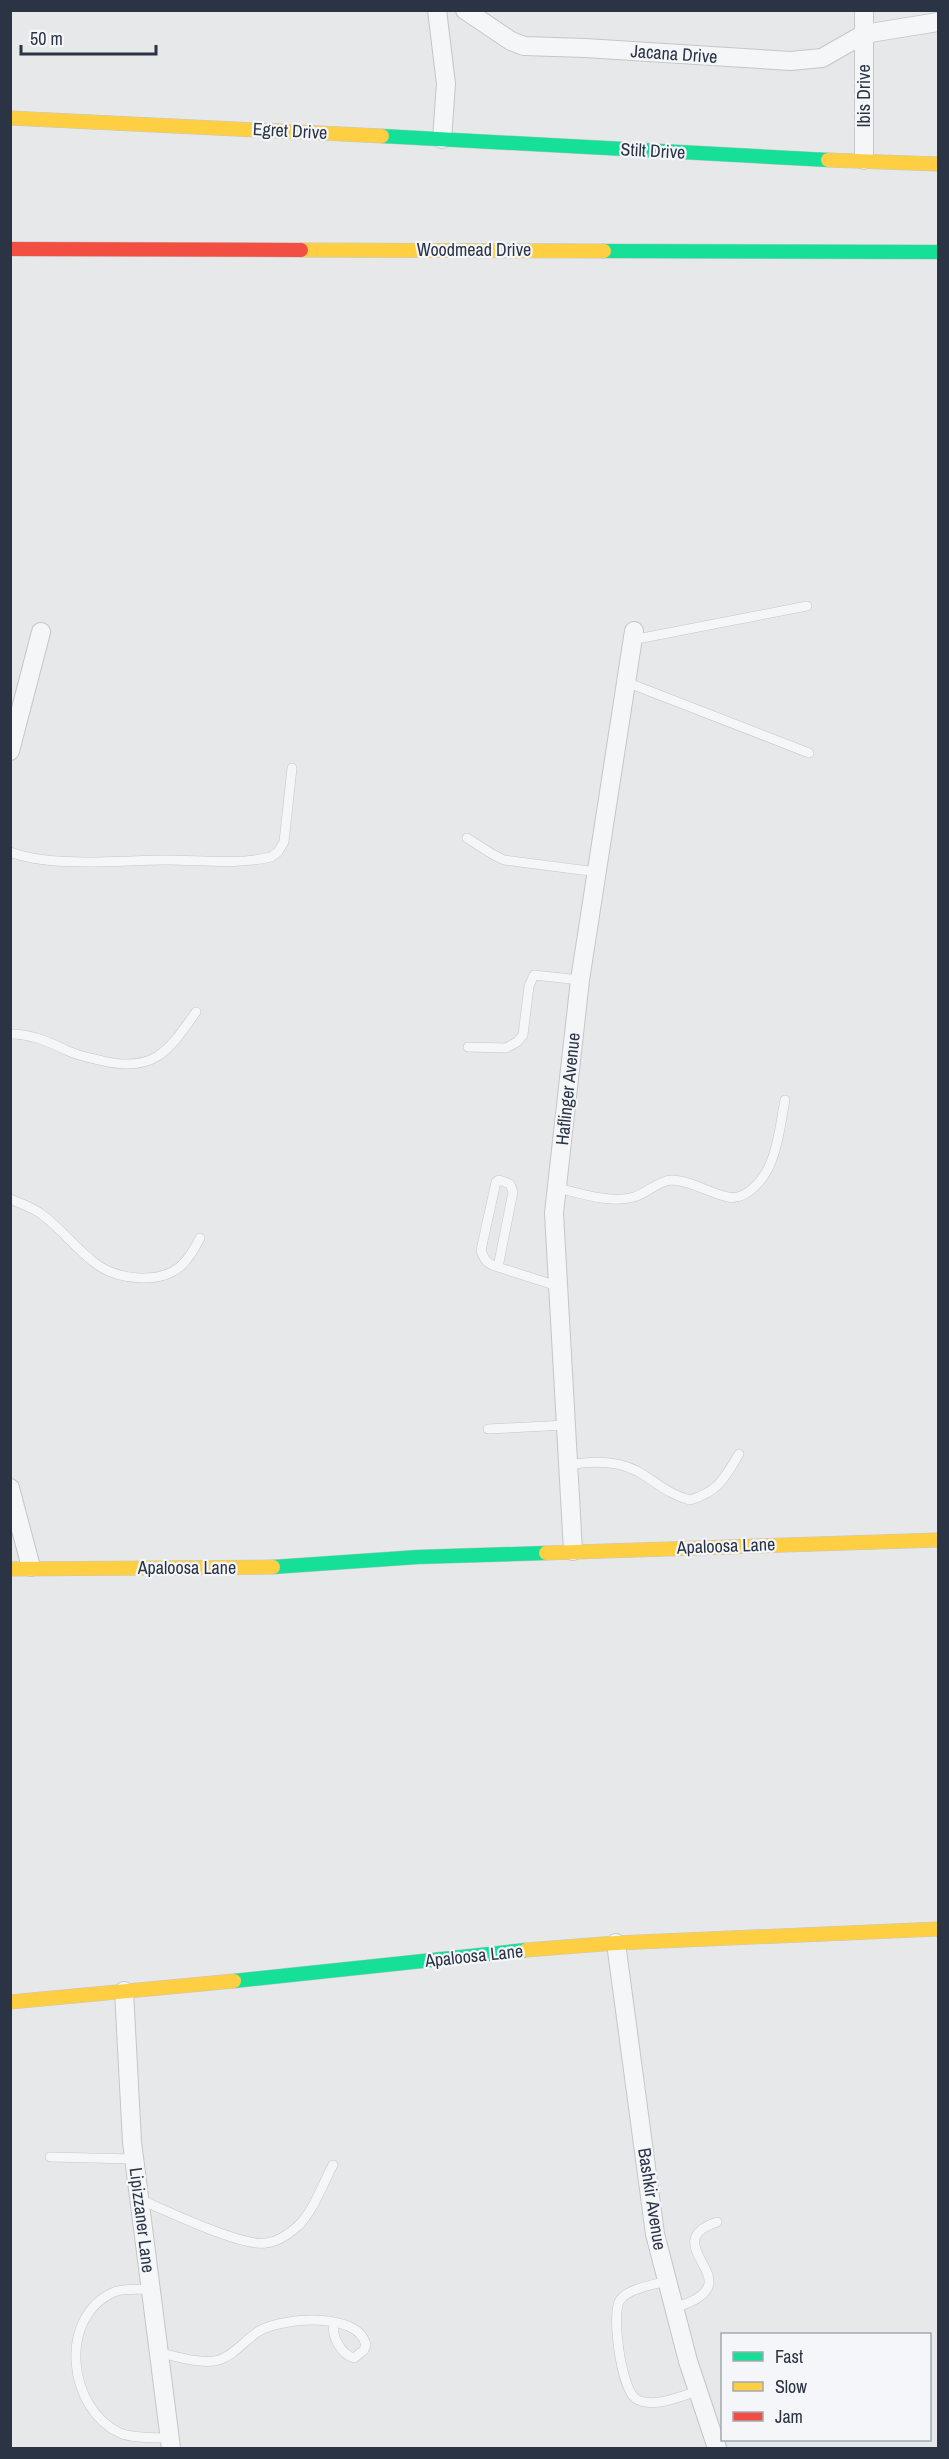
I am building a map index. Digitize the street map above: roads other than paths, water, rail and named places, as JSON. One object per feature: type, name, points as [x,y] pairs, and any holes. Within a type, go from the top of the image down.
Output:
[{"type":"street","points":[[437,10],[446,84],[442,139]]},
{"type":"street","name":"Jacana Drive","points":[[465,10],[511,41],[531,47],[801,61],[822,58],[864,34]]},
{"type":"street","points":[[864,10],[864,34],[939,22]]},
{"type":"street","name":"Ibis Drive","points":[[864,34],[864,160]]},
{"type":"street","name":"Egret Drive","points":[[10,118],[442,139]]},
{"type":"street","name":"Stilt Drive","points":[[442,139],[810,160],[864,160]]},
{"type":"street","points":[[864,160],[939,164]]},
{"type":"street","name":"Woodmead Drive","points":[[10,249],[939,252]]},
{"type":"street","points":[[10,751],[41,632]]},
{"type":"street","name":"Haflinger Avenue","points":[[573,1551],[554,1230],[580,980],[633,635]]},
{"type":"street","points":[[10,1488],[31,1567]]},
{"type":"street","name":"Apaloosa Lane","points":[[10,1569],[31,1567],[201,1569],[295,1566],[417,1557],[939,1540]]},
{"type":"street","name":"Apaloosa Lane","points":[[10,2002],[616,1943],[939,1929]]},
{"type":"street","name":"Bashkir Avenue","points":[[616,1943],[652,2213],[674,2308],[717,2448]]},
{"type":"street","name":"Lipizzaner Lane","points":[[124,1991],[134,2158],[171,2443]]},
{"type":"lane","points":[[633,635],[807,606]]},
{"type":"lane","points":[[626,682],[809,753]]},
{"type":"lane","points":[[10,852],[41,858],[77,861],[214,862],[271,857],[278,852],[284,842],[292,768]]},
{"type":"lane","points":[[467,838],[504,860],[597,872]]},
{"type":"lane","points":[[468,1047],[506,1048],[517,1042],[523,1035],[529,986],[534,975],[580,980]]},
{"type":"lane","points":[[10,1035],[32,1036],[80,1056],[123,1066],[137,1065],[162,1054],[176,1040],[196,1012]]},
{"type":"lane","points":[[557,1188],[609,1198],[630,1198],[646,1194],[664,1181],[674,1180],[730,1198],[742,1196],[762,1179],[771,1163],[785,1100]]},
{"type":"lane","points":[[498,1267],[513,1192],[510,1184],[499,1180],[496,1182],[481,1250],[483,1258],[489,1264],[498,1267],[557,1286]]},
{"type":"lane","points":[[10,1198],[38,1211],[96,1264],[120,1275],[150,1278],[168,1274],[186,1261],[200,1238]]},
{"type":"lane","points":[[488,1429],[566,1425]]},
{"type":"lane","points":[[568,1465],[590,1461],[627,1467],[636,1470],[673,1494],[690,1500],[701,1497],[718,1486],[739,1454]]},
{"type":"lane","points":[[50,2157],[134,2158]]},
{"type":"lane","points":[[139,2199],[233,2238],[264,2244],[286,2235],[298,2225],[309,2212],[333,2166]]},
{"type":"lane","points":[[674,2308],[698,2298],[706,2291],[709,2284],[695,2241],[699,2232],[706,2226],[717,2222]]},
{"type":"lane","points":[[667,2281],[628,2293],[621,2298],[617,2307],[620,2361],[625,2386],[635,2398],[645,2402],[657,2402],[698,2391]]},
{"type":"lane","points":[[150,2289],[116,2290],[106,2296],[88,2314],[77,2341],[78,2380],[82,2396],[92,2410],[111,2428],[129,2436],[171,2443]]},
{"type":"lane","points":[[159,2353],[201,2361],[220,2360],[258,2331],[269,2326],[306,2321],[334,2322]]}]
